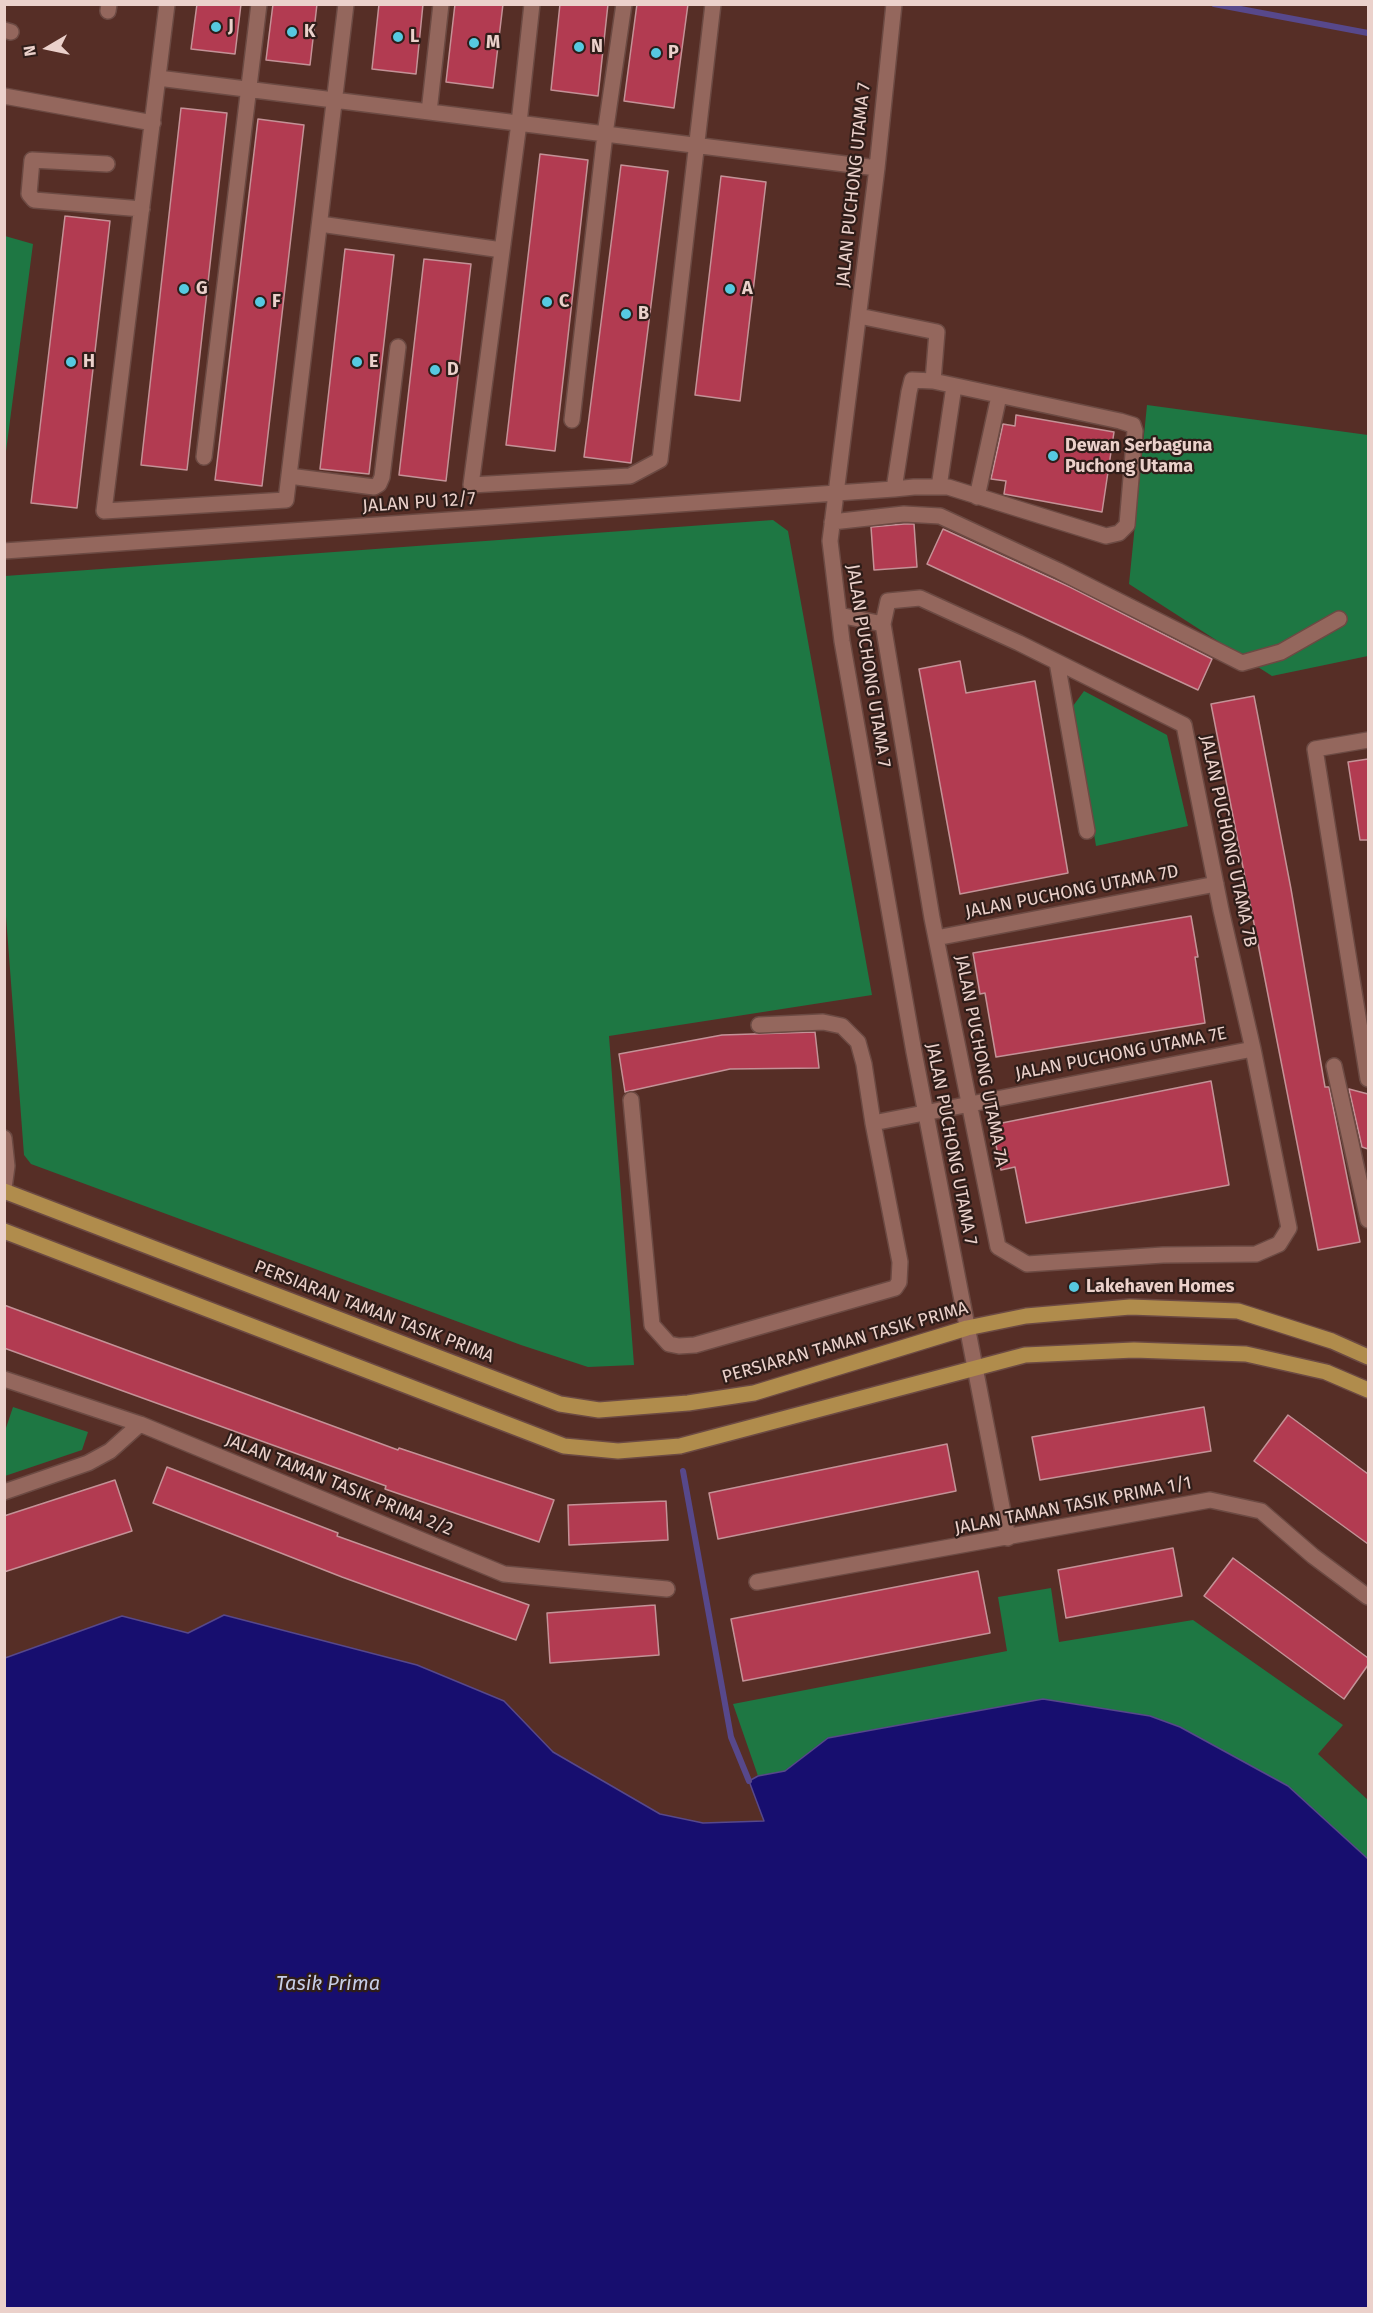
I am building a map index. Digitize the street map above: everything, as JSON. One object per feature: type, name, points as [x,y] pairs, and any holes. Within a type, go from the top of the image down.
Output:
[{"type":"main road","name":"PERSIARAN TAMAN TASIK PRIMA","points":[[4,1190],[560,1404],[600,1410],[688,1403],[754,1393],[967,1328],[1026,1316],[1130,1307],[1238,1311],[1332,1341],[1368,1357]]},
{"type":"main road","points":[[4,1231],[564,1446],[618,1451],[680,1446],[1025,1355],[1134,1350],[1246,1354],[1326,1372],[1368,1390]]},
{"type":"street","points":[[167,4],[104,511],[286,500],[346,4]]},
{"type":"street","points":[[204,457],[259,4]]},
{"type":"street","points":[[429,112],[441,4]]},
{"type":"street","points":[[532,4],[519,123],[471,485],[630,476],[660,460],[713,4]]},
{"type":"street","points":[[573,420],[605,134],[624,4]]},
{"type":"street","name":"JALAN PUCHONG UTAMA 7","points":[[894,4],[877,168],[830,541],[842,641],[925,1112],[1008,1538]]},
{"type":"street","points":[[158,78],[877,168]]},
{"type":"street","points":[[4,96],[153,123]]},
{"type":"street","points":[[107,164],[32,160],[29,194],[34,200],[142,209]]},
{"type":"street","points":[[320,224],[502,250]]},
{"type":"street","points":[[859,316],[937,332],[933,381]]},
{"type":"street","points":[[289,476],[374,487],[379,484],[382,477],[398,347]]},
{"type":"street","points":[[894,489],[912,380],[933,381],[999,396],[977,497]]},
{"type":"street","points":[[939,487],[954,386]]},
{"type":"street","name":"JALAN PU 12/7","points":[[4,551],[939,487],[948,487],[1106,536],[1119,533],[1127,525],[1135,431],[1133,425],[999,396]]},
{"type":"street","points":[[832,522],[904,514],[940,516],[1059,571],[1242,663],[1281,652],[1339,619]]},
{"type":"street","name":"JALAN PUCHONG UTAMA 7B","points":[[883,624],[888,601],[920,598],[1184,725],[1289,1228],[1279,1244],[1256,1254]]},
{"type":"street","points":[[839,615],[883,624]]},
{"type":"street","name":"JALAN PUCHONG UTAMA 7A","points":[[883,624],[936,938],[998,1247],[1027,1264],[1162,1255],[1256,1254]]},
{"type":"street","points":[[1057,662],[1087,831]]},
{"type":"street","points":[[1368,740],[1315,749],[1368,1079]]},
{"type":"street","name":"JALAN PUCHONG UTAMA 7D","points":[[936,938],[1216,884]]},
{"type":"street","points":[[631,1100],[652,1325],[669,1344],[695,1345],[895,1288],[899,1282],[900,1262],[858,1042],[842,1026],[823,1022],[759,1025]]},
{"type":"street","name":"JALAN PUCHONG UTAMA 7E","points":[[873,1123],[1253,1049]]},
{"type":"street","points":[[1334,1066],[1368,1220]]},
{"type":"street","points":[[4,1137],[7,1166],[4,1190]]},
{"type":"street","name":"JALAN TAMAN TASIK PRIMA 2/2","points":[[4,1379],[140,1424],[504,1574],[667,1589]]},
{"type":"street","points":[[4,1492],[88,1463],[110,1451],[140,1424]]},
{"type":"street","name":"JALAN TAMAN TASIK PRIMA 1/1","points":[[757,1582],[1210,1500],[1261,1511],[1313,1556],[1368,1597]]},
{"type":"green space","points":[[4,236],[33,244],[5,459]]},
{"type":"green space","points":[[1147,405],[1368,435],[1368,656],[1272,676],[1129,584]]},
{"type":"green space","points":[[773,520],[788,531],[872,995],[609,1036],[634,1365],[588,1367],[521,1345],[31,1164],[24,1155],[5,903],[5,576]]},
{"type":"green space","points":[[1084,691],[1167,735],[1188,826],[1096,846],[1073,706]]},
{"type":"green space","points":[[13,1407],[88,1432],[82,1450],[5,1476],[5,1431]]},
{"type":"green space","points":[[1051,1588],[1059,1642],[1193,1620],[1343,1725],[1318,1754],[1368,1800],[1368,1859],[1288,1786],[1180,1727],[1150,1716],[1043,1699],[828,1738],[785,1771],[758,1776],[733,1704],[1007,1651],[998,1597]]},
{"type":"water","name":"Tasik Prima","points":[[224,1615],[417,1665],[504,1701],[553,1752],[660,1814],[703,1823],[764,1821],[749,1781],[758,1776],[785,1771],[828,1738],[1043,1699],[1150,1716],[1180,1727],[1288,1786],[1368,1859],[1368,2308],[5,2308],[5,1658],[122,1616],[188,1633]]},
{"type":"building","name":"J","points":[[197,4],[241,4],[235,54],[191,49]]},
{"type":"building","name":"K","points":[[273,4],[317,4],[310,65],[266,60]]},
{"type":"building","name":"L","points":[[379,4],[423,4],[416,74],[372,69]]},
{"type":"building","name":"M","points":[[455,4],[503,4],[493,88],[446,82]]},
{"type":"building","name":"N","points":[[560,4],[608,4],[598,96],[551,90]]},
{"type":"building","name":"P","points":[[637,4],[688,4],[674,108],[624,101]]},
{"type":"building","name":"G","points":[[181,108],[227,113],[187,470],[141,465]]},
{"type":"building","name":"F","points":[[258,119],[304,125],[262,486],[215,480]]},
{"type":"building","name":"C","points":[[540,154],[588,160],[555,451],[506,445]]},
{"type":"building","name":"B","points":[[621,165],[668,171],[631,463],[584,457]]},
{"type":"building","name":"A","points":[[721,176],[766,182],[740,401],[695,395]]},
{"type":"building","name":"H","points":[[65,216],[110,221],[77,508],[31,503]]},
{"type":"building","name":"E","points":[[345,249],[394,255],[369,474],[320,469]]},
{"type":"building","name":"D","points":[[424,259],[471,264],[446,481],[399,475]]},
{"type":"building","name":"Dewan Serbaguna Puchong Utama","points":[[1016,415],[1114,432],[1102,512],[1004,494],[1006,481],[991,479],[1003,424],[1015,426]]},
{"type":"building","points":[[914,524],[917,567],[874,570],[871,527]]},
{"type":"building","points":[[943,529],[1070,587],[1212,659],[1198,690],[927,564]]},
{"type":"building","points":[[960,661],[966,693],[1035,681],[1068,873],[960,894],[919,669]]},
{"type":"building","points":[[1254,696],[1291,889],[1325,1087],[1329,1087],[1360,1242],[1318,1250],[1211,704]]},
{"type":"building","points":[[1368,759],[1368,840],[1360,840],[1348,762]]},
{"type":"building","points":[[1191,916],[1205,1023],[996,1057],[985,993],[980,994],[973,953]]},
{"type":"building","points":[[815,1032],[819,1068],[730,1069],[625,1092],[619,1054],[722,1035]]},
{"type":"building","points":[[1211,1081],[1229,1185],[1026,1223],[1015,1167],[1001,1170],[992,1125]]},
{"type":"building","points":[[1349,1089],[1368,1094],[1368,1149],[1362,1147]]},
{"type":"building","points":[[4,1305],[398,1450],[399,1448],[554,1500],[539,1542],[385,1489],[386,1486],[4,1348]]},
{"type":"building","points":[[1204,1407],[1211,1451],[1040,1480],[1032,1437]]},
{"type":"building","points":[[1288,1415],[1368,1474],[1368,1544],[1254,1461]]},
{"type":"building","points":[[947,1444],[956,1491],[718,1539],[709,1493]]},
{"type":"building","points":[[167,1467],[338,1533],[337,1536],[529,1605],[516,1640],[342,1577],[153,1503]]},
{"type":"building","points":[[115,1480],[132,1531],[4,1572],[4,1516]]},
{"type":"building","points":[[666,1501],[668,1540],[569,1545],[568,1505]]},
{"type":"building","points":[[1173,1548],[1182,1596],[1066,1618],[1058,1570]]},
{"type":"building","points":[[1233,1558],[1368,1658],[1368,1665],[1344,1699],[1204,1596]]},
{"type":"building","points":[[978,1571],[990,1633],[743,1681],[731,1619]]},
{"type":"building","points":[[655,1605],[659,1655],[550,1663],[547,1613]]},
{"type":"waterway","points":[[1214,4],[1368,33]]},
{"type":"waterway","points":[[683,1471],[731,1737],[749,1781]]},
{"type":"place","name":"J","points":[[216,27]]},
{"type":"place","name":"K","points":[[292,32]]},
{"type":"place","name":"L","points":[[398,37]]},
{"type":"place","name":"M","points":[[474,43]]},
{"type":"place","name":"N","points":[[579,47]]},
{"type":"place","name":"P","points":[[656,53]]},
{"type":"place","name":"G","points":[[184,289]]},
{"type":"place","name":"A","points":[[730,289]]},
{"type":"place","name":"F","points":[[260,302]]},
{"type":"place","name":"C","points":[[547,302]]},
{"type":"place","name":"B","points":[[626,314]]},
{"type":"place","name":"H","points":[[71,362]]},
{"type":"place","name":"E","points":[[357,362]]},
{"type":"place","name":"D","points":[[435,370]]},
{"type":"place","name":"Dewan Serbaguna Puchong Utama","points":[[1053,456]]},
{"type":"place","name":"Lakehaven Homes","points":[[1074,1287]]}]
